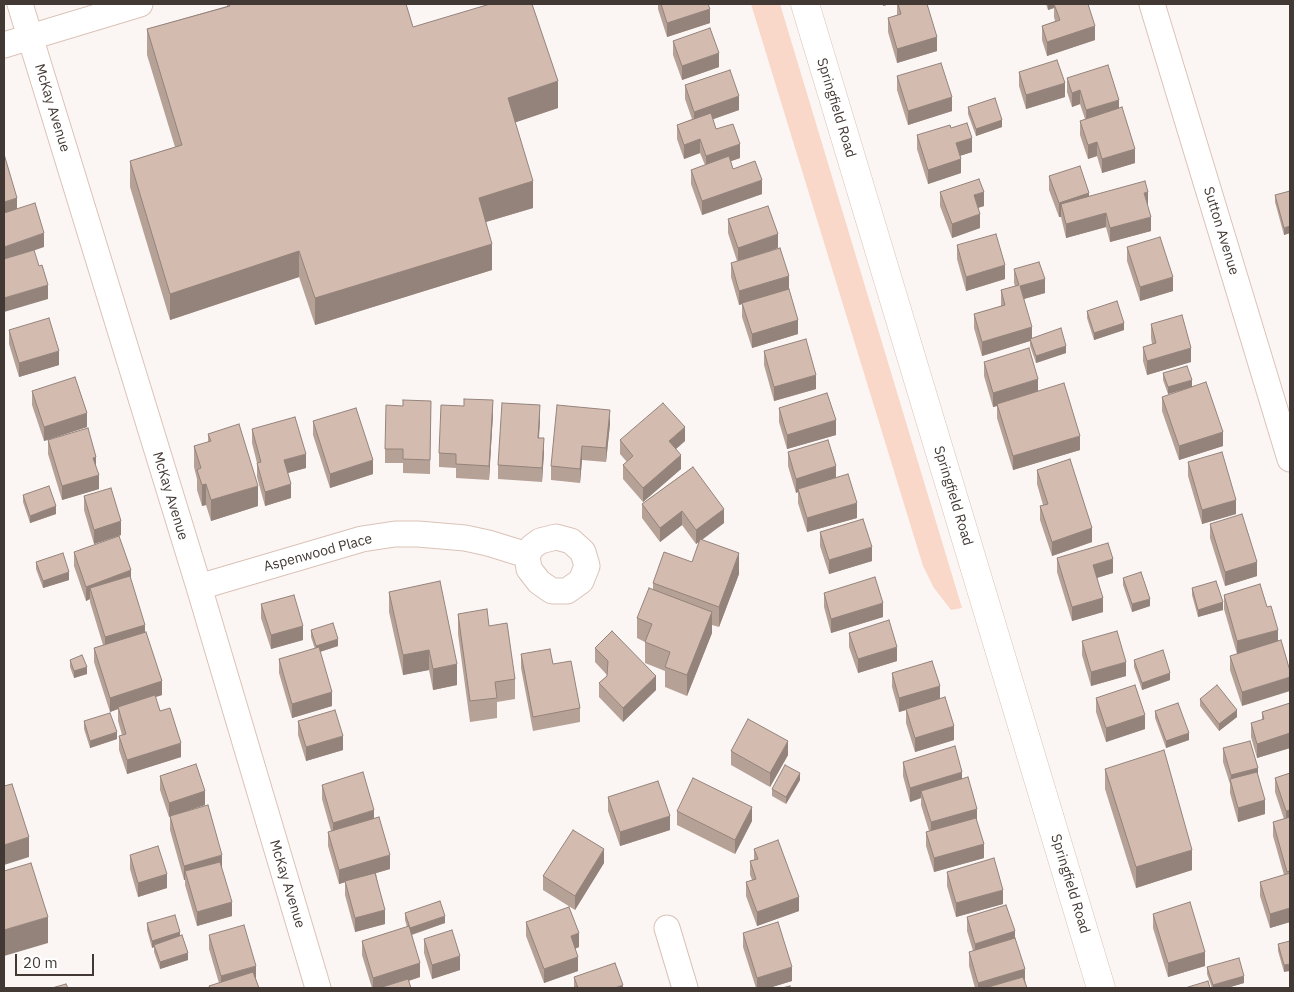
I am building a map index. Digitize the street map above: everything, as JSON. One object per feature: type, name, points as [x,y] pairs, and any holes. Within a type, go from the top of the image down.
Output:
[{"type":"street","name":"McKay Avenue","points":[[20,4],[318,988]]},
{"type":"street","points":[[4,45],[140,4]]},
{"type":"street","name":"Springfield Road","points":[[805,4],[1101,988]]},
{"type":"street","name":"Sutton Avenue","points":[[1152,4],[1290,459]]},
{"type":"street","name":"Aspenwood Place","points":[[198,587],[362,539],[395,534],[465,538],[527,555]]},
{"type":"street","points":[[667,928],[685,988]]},
{"type":"shaded area","points":[[751,4],[780,4],[962,608],[951,610],[934,588],[923,566]]},
{"type":"building","points":[[229,4],[406,4],[413,27],[490,4],[532,4],[558,81],[508,98],[533,181],[479,198],[492,244],[315,298],[299,251],[170,294],[130,161],[182,145],[147,29],[230,6]]},
{"type":"building","points":[[661,4],[708,4],[710,9],[667,23]]},
{"type":"building","points":[[898,4],[927,4],[937,37],[897,49],[888,18],[901,14]]},
{"type":"building","points":[[1054,4],[1088,4],[1095,26],[1047,42],[1042,26],[1060,20]]},
{"type":"building","points":[[710,28],[719,53],[682,66],[673,41]]},
{"type":"building","points":[[1057,60],[1065,83],[1026,95],[1019,72]]},
{"type":"building","points":[[941,63],[952,97],[908,111],[897,76]]},
{"type":"building","points":[[1108,65],[1119,100],[1086,110],[1080,90],[1072,93],[1067,78]]},
{"type":"building","points":[[730,70],[739,96],[694,112],[685,85]]},
{"type":"building","points":[[995,98],[1002,120],[976,129],[968,107]]},
{"type":"building","points":[[1122,107],[1135,149],[1102,159],[1097,142],[1088,145],[1080,121]]},
{"type":"building","points":[[711,113],[716,129],[733,124],[740,144],[706,156],[700,139],[684,145],[677,125]]},
{"type":"building","points":[[967,123],[972,138],[956,143],[961,159],[928,170],[917,135],[950,125],[951,128]]},
{"type":"building","points":[[4,154],[17,198],[4,202]]},
{"type":"building","points":[[729,156],[733,169],[755,161],[762,180],[702,201],[691,170]]},
{"type":"building","points":[[1080,166],[1089,193],[1059,203],[1049,176]]},
{"type":"building","points":[[979,179],[984,192],[974,195],[980,214],[952,224],[940,192]]},
{"type":"building","points":[[1145,181],[1148,192],[1144,193],[1151,217],[1110,228],[1106,213],[1066,224],[1061,204]]},
{"type":"building","points":[[1290,191],[1290,226],[1284,228],[1275,195]]},
{"type":"building","points":[[35,203],[44,233],[4,247],[4,213]]},
{"type":"building","points":[[768,206],[778,234],[738,248],[728,219]]},
{"type":"building","points":[[996,234],[1005,265],[966,277],[957,245]]},
{"type":"building","points":[[1160,237],[1173,277],[1140,287],[1127,247]]},
{"type":"building","points":[[780,248],[789,276],[739,291],[731,263]]},
{"type":"building","points":[[34,250],[39,266],[42,265],[48,285],[4,298],[4,259]]},
{"type":"building","points":[[1039,262],[1045,279],[1020,286],[1032,327],[982,342],[974,314],[1005,305],[1001,290],[1019,285],[1014,269]]},
{"type":"building","points":[[789,289],[798,320],[752,334],[742,303]]},
{"type":"building","points":[[1117,301],[1124,323],[1094,333],[1087,311]]},
{"type":"building","points":[[1182,315],[1191,348],[1147,361],[1143,347],[1156,343],[1151,324]]},
{"type":"building","points":[[49,318],[59,351],[19,363],[9,330]]},
{"type":"building","points":[[1061,328],[1066,346],[1036,356],[1030,339]]},
{"type":"building","points":[[806,339],[816,375],[774,387],[764,351]]},
{"type":"building","points":[[1029,348],[1038,379],[993,393],[984,362]]},
{"type":"building","points":[[1187,366],[1192,380],[1168,387],[1163,373]]},
{"type":"building","points":[[75,377],[87,413],[44,427],[32,391]]},
{"type":"building","points":[[1206,382],[1223,432],[1179,446],[1162,397]]},
{"type":"building","points":[[1064,383],[1080,436],[1013,456],[997,404]]},
{"type":"building","points":[[827,393],[836,420],[787,435],[779,408]]},
{"type":"building","points":[[464,399],[493,400],[489,466],[456,464],[456,454],[439,453],[441,405],[464,406]]},
{"type":"building","points":[[403,400],[431,401],[430,460],[403,459],[403,449],[385,449],[386,405],[403,406]]},
{"type":"building","points":[[502,403],[540,405],[538,438],[544,438],[542,468],[498,465]]},
{"type":"building","points":[[663,403],[685,427],[669,441],[681,455],[643,488],[623,465],[633,456],[620,440]]},
{"type":"building","points":[[557,405],[610,410],[606,448],[582,446],[580,469],[551,466]]},
{"type":"building","points":[[356,408],[373,460],[330,474],[313,421]]},
{"type":"building","points":[[295,417],[306,454],[284,460],[291,484],[265,492],[257,463],[261,462],[252,429]]},
{"type":"building","points":[[239,424],[258,486],[211,500],[206,484],[202,485],[197,470],[201,468],[194,446],[211,441],[208,434]]},
{"type":"building","points":[[88,428],[96,457],[93,458],[99,475],[62,486],[48,440]]},
{"type":"building","points":[[828,440],[836,466],[796,479],[788,452]]},
{"type":"building","points":[[1222,452],[1236,500],[1202,510],[1188,462]]},
{"type":"building","points":[[1070,459],[1092,528],[1052,542],[1040,506],[1048,504],[1037,470]]},
{"type":"building","points":[[693,467],[724,509],[696,530],[682,511],[660,528],[642,504]]},
{"type":"building","points":[[848,474],[857,503],[807,518],[798,489]]},
{"type":"building","points":[[49,486],[56,506],[30,516],[23,495]]},
{"type":"building","points":[[111,488],[121,521],[94,530],[84,496]]},
{"type":"building","points":[[1242,514],[1257,562],[1225,572],[1210,524]]},
{"type":"building","points":[[863,519],[872,547],[829,560],[820,532]]},
{"type":"building","points":[[119,536],[131,570],[86,587],[74,552]]},
{"type":"building","points":[[700,539],[739,553],[719,607],[653,583],[664,552],[692,562]]},
{"type":"building","points":[[1108,543],[1113,559],[1093,565],[1103,598],[1072,607],[1057,558]]},
{"type":"building","points":[[63,553],[69,572],[43,581],[36,562]]},
{"type":"building","points":[[1141,572],[1150,599],[1132,604],[1123,578]]},
{"type":"building","points":[[130,576],[145,625],[105,637],[90,588]]},
{"type":"building","points":[[875,577],[883,603],[831,619],[824,593]]},
{"type":"building","points":[[440,581],[457,664],[433,669],[429,650],[403,655],[389,592]]},
{"type":"building","points":[[1216,581],[1223,602],[1198,610],[1192,588]]},
{"type":"building","points":[[1260,584],[1267,607],[1271,606],[1278,630],[1237,641],[1224,595]]},
{"type":"building","points":[[649,588],[712,612],[687,675],[665,667],[670,652],[645,642],[652,624],[637,618]]},
{"type":"building","points":[[294,595],[303,626],[271,635],[261,604]]},
{"type":"building","points":[[487,609],[489,626],[507,623],[515,679],[495,682],[497,698],[470,701],[458,614]]},
{"type":"building","points":[[889,620],[897,647],[858,659],[849,633]]},
{"type":"building","points":[[333,623],[338,639],[316,646],[311,630]]},
{"type":"building","points":[[612,631],[656,676],[623,708],[599,683],[607,676],[608,661],[595,648]]},
{"type":"building","points":[[1117,631],[1126,662],[1091,672],[1082,641]]},
{"type":"building","points":[[146,632],[162,681],[110,698],[94,648]]},
{"type":"building","points":[[1281,640],[1290,677],[1242,692],[1230,656]]},
{"type":"building","points":[[319,647],[332,692],[292,704],[279,659]]},
{"type":"building","points":[[550,649],[553,664],[571,661],[580,708],[533,717],[521,654]]},
{"type":"building","points":[[1163,650],[1170,673],[1142,683],[1134,660]]},
{"type":"building","points":[[82,655],[87,667],[74,671],[70,660]]},
{"type":"building","points":[[932,661],[940,686],[899,698],[892,673]]},
{"type":"building","points":[[1135,685],[1145,715],[1106,728],[1096,698]]},
{"type":"building","points":[[1217,685],[1237,710],[1219,724],[1200,699]]},
{"type":"building","points":[[155,695],[160,711],[170,708],[181,743],[127,760],[119,736],[126,734],[118,707]]},
{"type":"building","points":[[945,697],[954,726],[915,738],[906,709]]},
{"type":"building","points":[[1178,703],[1189,733],[1166,741],[1155,711]]},
{"type":"building","points":[[1290,703],[1290,733],[1257,744],[1251,723],[1264,719],[1262,712]]},
{"type":"building","points":[[335,710],[343,736],[306,747],[298,721]]},
{"type":"building","points":[[110,713],[117,732],[90,741],[84,721]]},
{"type":"building","points":[[748,719],[788,741],[770,773],[731,751]]},
{"type":"building","points":[[1250,741],[1258,768],[1231,775],[1223,748]]},
{"type":"building","points":[[955,746],[962,772],[910,788],[903,762]]},
{"type":"building","points":[[1164,750],[1192,850],[1136,867],[1105,769]]},
{"type":"building","points":[[196,764],[205,791],[169,803],[160,776]]},
{"type":"building","points":[[785,765],[800,773],[786,797],[772,789]]},
{"type":"building","points":[[363,772],[374,810],[333,823],[322,785]]},
{"type":"building","points":[[1257,772],[1265,800],[1238,808],[1230,779]]},
{"type":"building","points":[[1290,773],[1290,810],[1286,811],[1275,778]]},
{"type":"building","points":[[968,777],[977,809],[931,822],[921,791]]},
{"type":"building","points":[[693,778],[752,807],[735,840],[677,811]]},
{"type":"building","points":[[658,781],[670,816],[620,832],[608,797]]},
{"type":"building","points":[[12,784],[29,837],[4,845],[4,786]]},
{"type":"building","points":[[208,805],[222,855],[184,866],[170,816]]},
{"type":"building","points":[[379,817],[390,855],[339,870],[328,832]]},
{"type":"building","points":[[1290,817],[1290,871],[1287,872],[1273,822]]},
{"type":"building","points":[[976,818],[984,844],[934,858],[926,832]]},
{"type":"building","points":[[573,830],[604,849],[575,896],[543,876]]},
{"type":"building","points":[[778,840],[799,897],[757,912],[746,882],[756,879],[750,861],[758,859],[754,849]]},
{"type":"building","points":[[158,846],[167,874],[138,883],[130,855]]},
{"type":"building","points":[[994,858],[1003,890],[956,903],[947,872]]},
{"type":"building","points":[[220,862],[232,902],[197,912],[185,871]]},
{"type":"building","points":[[31,863],[48,917],[4,930],[4,871]]},
{"type":"building","points":[[375,873],[385,910],[355,918],[345,881]]},
{"type":"building","points":[[1290,873],[1290,908],[1270,914],[1260,882]]},
{"type":"building","points":[[440,901],[445,916],[410,928],[405,913]]},
{"type":"building","points":[[1190,902],[1205,952],[1168,963],[1153,914]]},
{"type":"building","points":[[1006,905],[1015,931],[975,944],[967,917]]},
{"type":"building","points":[[569,907],[579,933],[571,936],[578,957],[544,969],[526,922]]},
{"type":"building","points":[[175,915],[180,932],[152,941],[147,923]]},
{"type":"building","points":[[778,922],[792,967],[757,978],[743,933]]},
{"type":"building","points":[[244,925],[256,966],[221,976],[209,935]]},
{"type":"building","points":[[409,926],[420,963],[373,978],[362,941]]},
{"type":"building","points":[[452,930],[460,956],[432,965],[424,939]]},
{"type":"building","points":[[182,935],[188,953],[160,962],[154,945]]},
{"type":"building","points":[[1015,938],[1025,969],[978,983],[969,952]]},
{"type":"building","points":[[1290,941],[1290,964],[1284,965],[1278,944]]},
{"type":"building","points":[[1239,958],[1244,976],[1213,985],[1207,967]]},
{"type":"building","points":[[615,963],[623,985],[615,988],[578,988],[574,977]]},
{"type":"building","points":[[253,972],[259,988],[210,988],[209,986]]},
{"type":"building","points":[[1023,977],[1027,988],[985,988]]},
{"type":"building","points":[[408,979],[411,988],[379,988]]},
{"type":"building","points":[[1208,981],[1210,988],[1185,988]]},
{"type":"building","points":[[66,984],[68,988],[52,988]]}]
